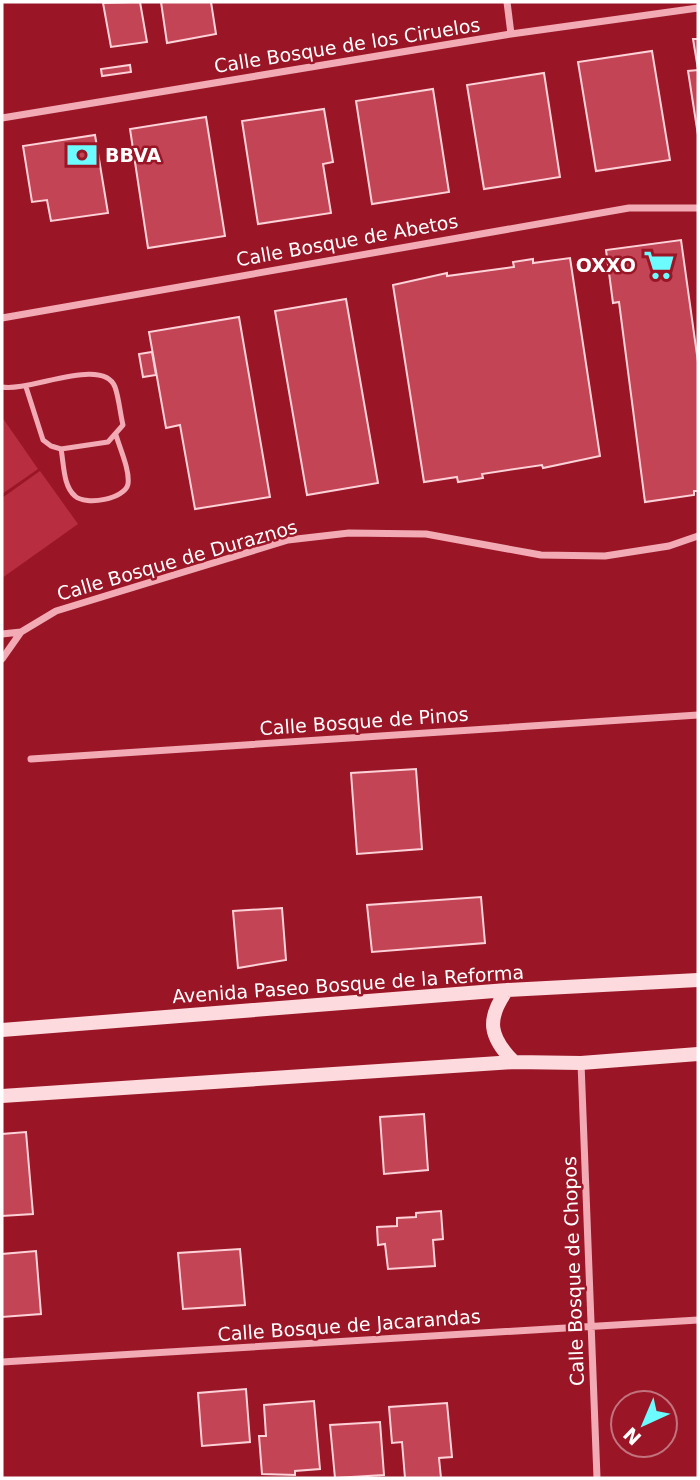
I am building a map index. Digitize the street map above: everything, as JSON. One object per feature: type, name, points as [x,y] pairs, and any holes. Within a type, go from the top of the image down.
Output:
[{"type":"main road","name":"Avenida Paseo Bosque de la Reforma","points":[[2,1030],[507,990],[698,980]]},
{"type":"main road","points":[[507,990],[497,1004],[492,1022],[495,1039],[514,1062]]},
{"type":"main road","points":[[2,1096],[514,1062],[581,1063],[698,1054]]},
{"type":"street","points":[[508,2],[511,34]]},
{"type":"street","name":"Calle Bosque de los Ciruelos","points":[[2,118],[511,34],[698,8]]},
{"type":"street","name":"Calle Bosque de Abetos","points":[[2,318],[629,208],[698,208]]},
{"type":"street","name":"Calle Bosque de Duraznos","points":[[2,634],[22,632],[56,611],[288,540],[349,533],[426,534],[541,555],[605,556],[669,545],[698,536]]},
{"type":"street","points":[[2,659],[22,632]]},
{"type":"street","name":"Calle Bosque de Pinos","points":[[31,759],[698,715]]},
{"type":"street","name":"Calle Bosque de Chopos","points":[[581,1063],[597,1478]]},
{"type":"street","name":"Calle Bosque de Jacarandas","points":[[2,1362],[698,1320]]},
{"type":"lane","points":[[2,387],[26,387],[93,372],[106,375],[114,385],[123,425],[108,442],[61,449],[43,440],[26,387]]},
{"type":"lane","points":[[61,449],[68,488],[76,497],[85,502],[122,494],[128,488],[128,478],[116,435]]},
{"type":"shaded area","points":[[2,417],[38,469],[2,494]]},
{"type":"shaded area","points":[[40,471],[78,524],[2,578],[2,498]]},
{"type":"building","points":[[140,2],[147,42],[111,47],[103,3]]},
{"type":"building","points":[[161,2],[211,2],[216,34],[167,43]]},
{"type":"building","points":[[693,39],[698,39],[698,69]]},
{"type":"building","points":[[652,51],[670,160],[596,171],[578,62]]},
{"type":"building","points":[[130,65],[131,72],[102,76],[101,69]]},
{"type":"building","points":[[698,70],[698,135],[688,71]]},
{"type":"building","points":[[544,73],[560,177],[484,189],[467,85]]},
{"type":"building","points":[[433,89],[449,192],[372,204],[356,101]]},
{"type":"building","points":[[324,109],[333,162],[323,164],[331,213],[258,224],[242,121]]},
{"type":"building","points":[[206,117],[225,236],[148,248],[130,129]]},
{"type":"building","points":[[95,135],[108,213],[51,221],[47,200],[32,202],[23,146]]},
{"type":"building","points":[[681,240],[698,362],[698,491],[694,491],[694,495],[645,502],[619,302],[613,303],[606,250]]},
{"type":"building","points":[[570,258],[600,456],[543,468],[542,465],[482,474],[483,478],[458,482],[457,477],[424,482],[393,285],[447,273],[447,276],[514,267],[513,262],[533,259],[533,263]]},
{"type":"building","points":[[346,299],[378,483],[307,495],[275,311]]},
{"type":"building","points":[[239,317],[270,497],[195,509],[180,425],[166,428],[149,332]]},
{"type":"building","points":[[152,352],[156,375],[143,377],[139,354]]},
{"type":"building","points":[[416,769],[422,849],[357,854],[351,773]]},
{"type":"building","points":[[481,897],[485,943],[372,952],[367,905]]},
{"type":"building","points":[[282,908],[286,960],[238,968],[233,911]]},
{"type":"building","points":[[424,1114],[428,1170],[384,1174],[380,1117]]},
{"type":"building","points":[[26,1132],[33,1214],[2,1216],[2,1134]]},
{"type":"building","points":[[441,1211],[443,1239],[433,1240],[435,1266],[388,1269],[385,1244],[378,1245],[377,1227],[397,1226],[397,1218],[416,1217],[416,1213]]},
{"type":"building","points":[[240,1249],[245,1305],[183,1309],[178,1253]]},
{"type":"building","points":[[36,1251],[41,1314],[2,1317],[2,1254]]},
{"type":"building","points":[[246,1389],[250,1442],[202,1446],[198,1393]]},
{"type":"building","points":[[314,1401],[320,1469],[295,1471],[295,1475],[262,1474],[259,1436],[266,1436],[264,1405]]},
{"type":"building","points":[[447,1403],[452,1457],[439,1458],[441,1478],[405,1478],[402,1442],[392,1443],[389,1407]]},
{"type":"building","points":[[380,1422],[384,1475],[335,1478],[330,1425]]},
{"type":"place","name":"BBVA","points":[[82,155]]},
{"type":"place","name":"OXXO","points":[[659,265]]}]
